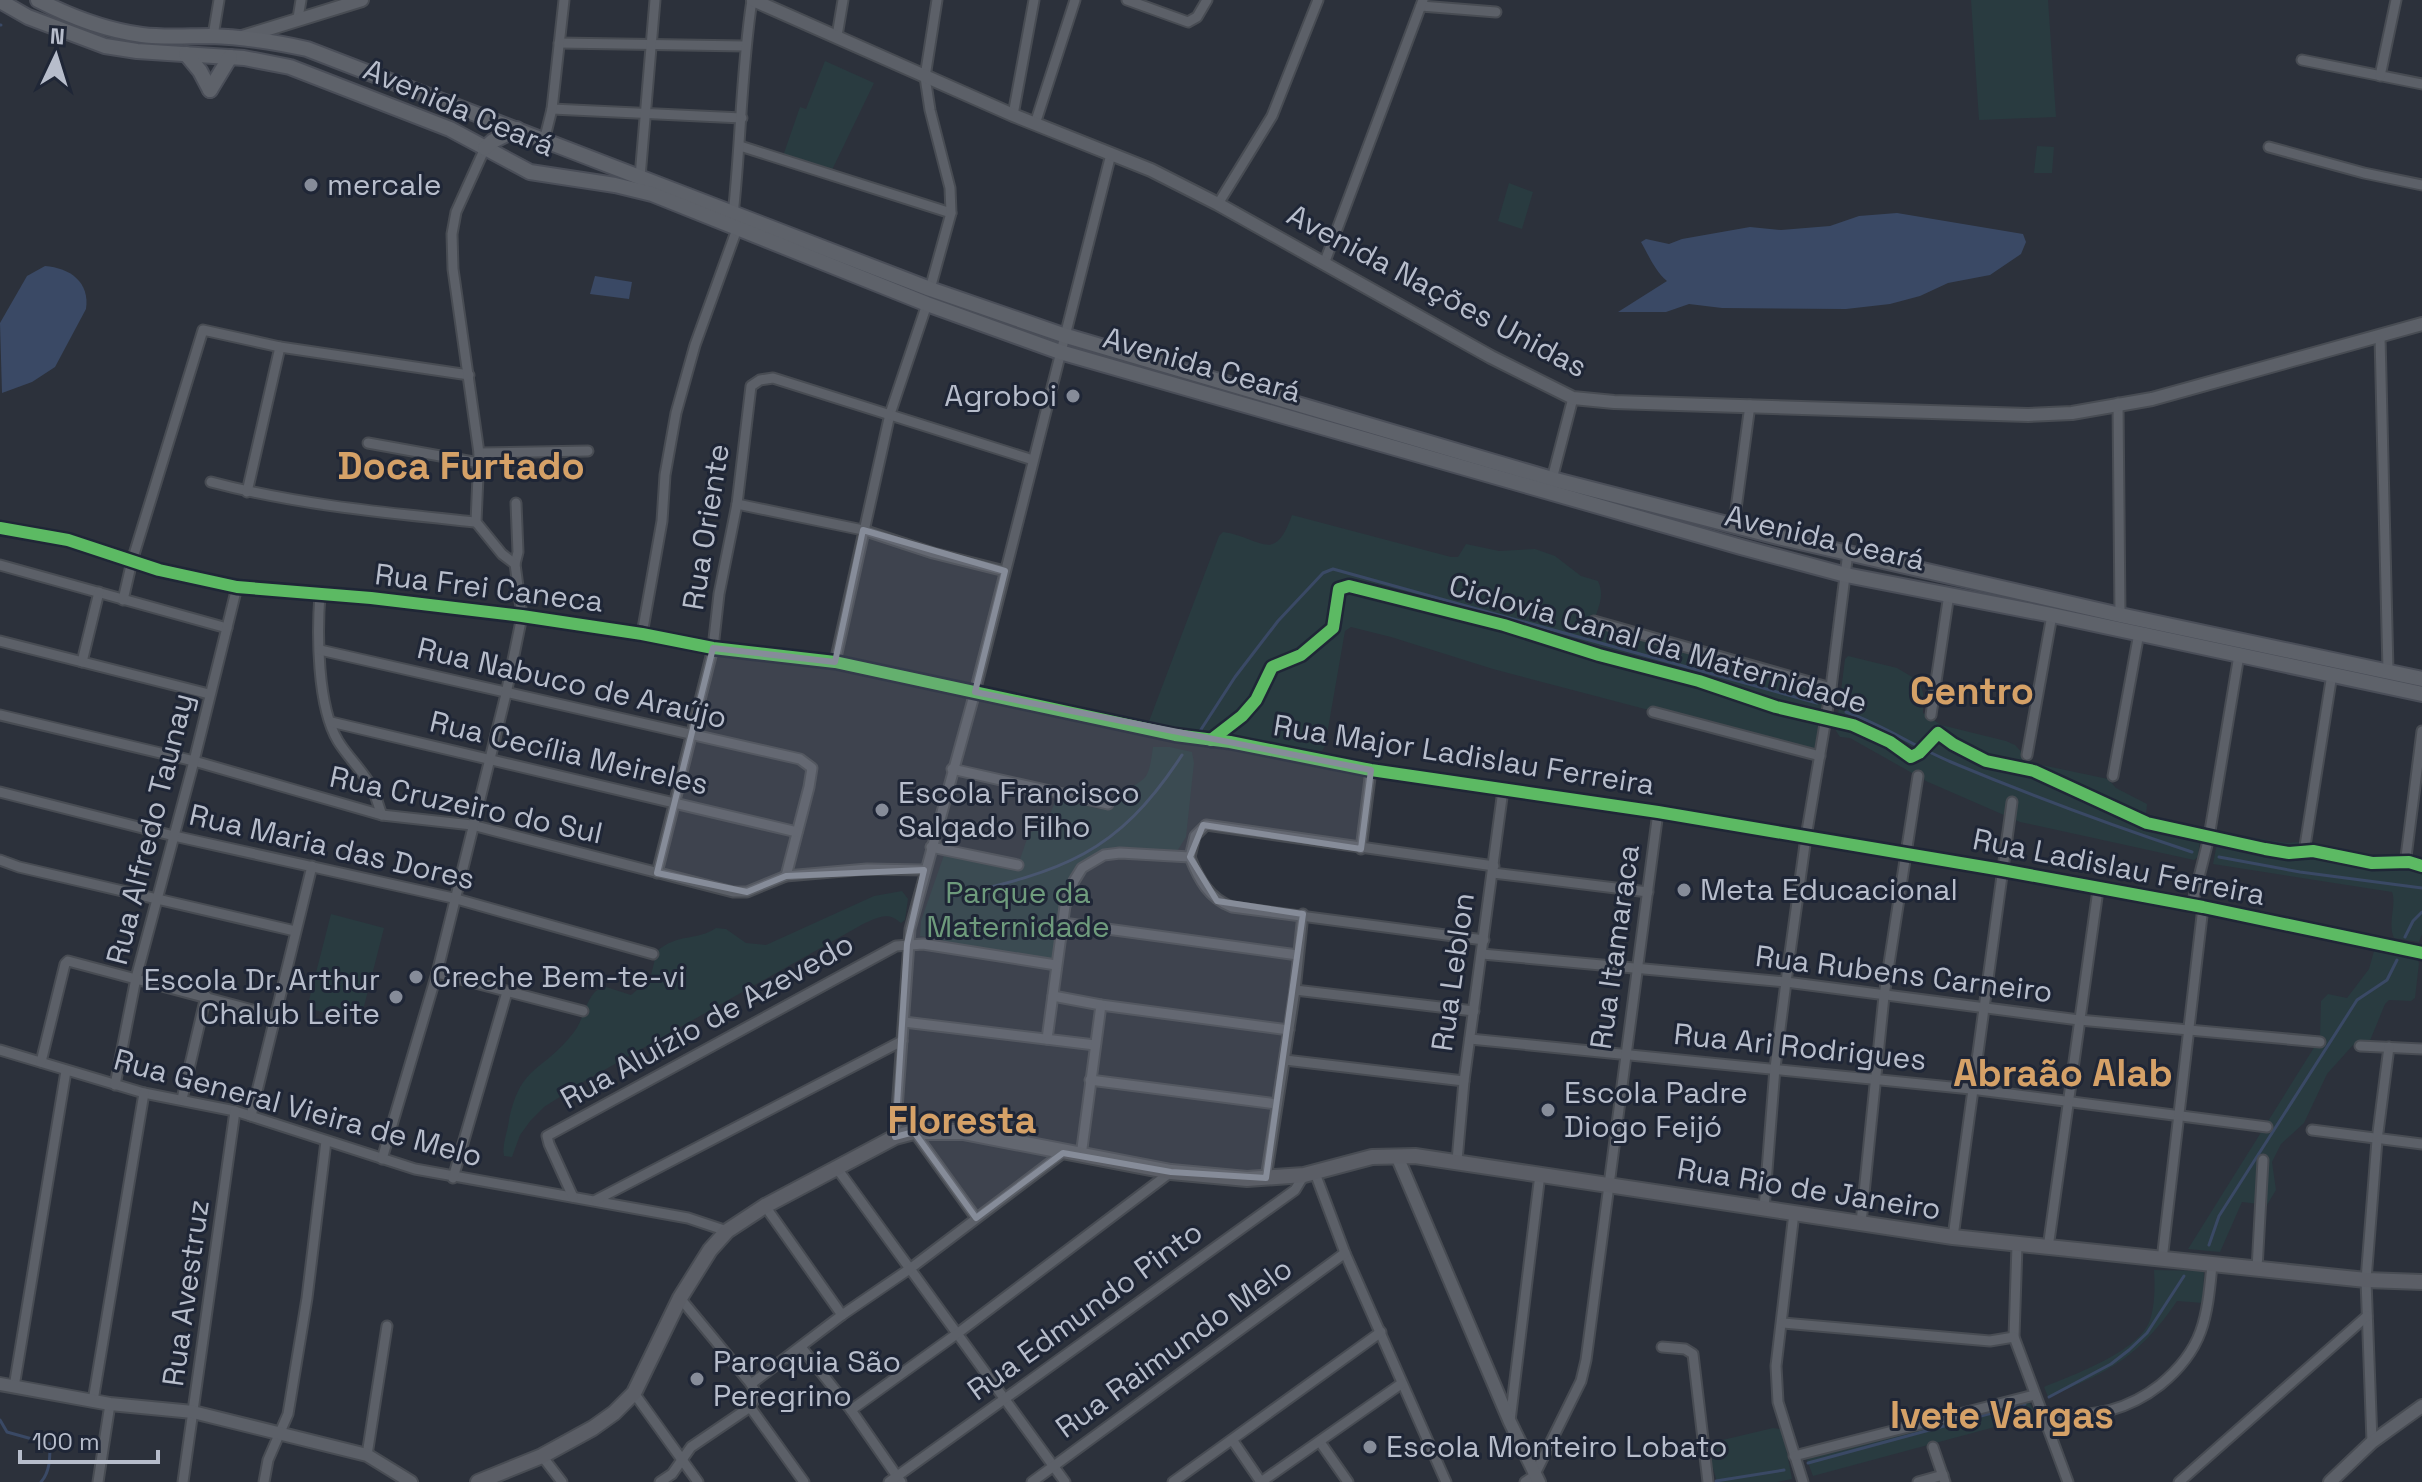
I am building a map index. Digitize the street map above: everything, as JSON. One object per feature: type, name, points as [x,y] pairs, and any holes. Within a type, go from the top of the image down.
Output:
[{"type":"main road","name":"Avenida Ceará","points":[[38,0],[78,19],[144,35],[213,36],[277,42],[307,49],[640,177],[735,222]]},
{"type":"main road","name":"Avenida Ceará","points":[[0,1],[28,17],[105,46],[230,57],[290,67],[450,129],[530,172],[641,191],[735,222],[929,296],[1060,352],[1741,547],[1846,575],[2052,615],[2422,694]]},
{"type":"main road","points":[[213,56],[220,46],[237,39]]},
{"type":"main road","points":[[186,54],[210,90],[230,57]]},
{"type":"main road","points":[[485,148],[517,129]]},
{"type":"main road","points":[[545,175],[555,165],[548,142]]},
{"type":"main road","name":"Avenida Ceará","points":[[929,296],[1552,479],[1778,537],[2120,615],[2422,679]]},
{"type":"main road","points":[[1683,530],[1694,522],[1712,520]]},
{"type":"main road","points":[[1741,547],[1770,545],[1778,537]]},
{"type":"main road","name":"Rua Rio de Janeiro","points":[[478,1482],[542,1456],[593,1428],[634,1393],[680,1298],[710,1250],[727,1231],[836,1167],[895,1137],[914,1132],[963,1132],[1063,1153],[1223,1178],[1310,1174],[1351,1161],[1397,1156],[1457,1161],[1953,1237],[2366,1280],[2422,1282]]},
{"type":"street","points":[[213,36],[219,0]]},
{"type":"street","points":[[298,18],[301,0]]},
{"type":"street","points":[[237,39],[362,0]]},
{"type":"street","points":[[548,142],[564,0]]},
{"type":"street","points":[[640,177],[655,0]]},
{"type":"street","points":[[642,634],[662,521],[665,475],[676,413],[735,222],[745,46],[752,0]]},
{"type":"street","name":"Avenida Nações Unidas","points":[[752,0],[1013,115],[1151,170],[1218,204],[1491,357],[1573,398],[1614,402],[2028,415],[2072,413],[2152,399],[2422,324]]},
{"type":"street","points":[[837,36],[843,0]]},
{"type":"street","points":[[835,662],[890,414],[929,296],[951,213],[950,188],[925,77],[937,0]]},
{"type":"street","points":[[1013,115],[1034,0]]},
{"type":"street","points":[[1035,124],[1075,0]]},
{"type":"street","points":[[1127,0],[1188,22],[1197,17],[1207,0]]},
{"type":"street","points":[[1218,204],[1272,116],[1318,0]]},
{"type":"street","points":[[2380,76],[2396,0]]},
{"type":"street","points":[[1324,264],[1422,3],[1496,12]]},
{"type":"street","points":[[559,43],[745,46]]},
{"type":"street","points":[[2302,60],[2422,84]]},
{"type":"street","points":[[552,109],[742,118]]},
{"type":"street","points":[[740,146],[951,213]]},
{"type":"street","points":[[2269,147],[2422,185]]},
{"type":"street","points":[[485,148],[456,212],[452,234],[453,269],[479,458],[476,522],[502,554],[515,564]]},
{"type":"street","points":[[895,1137],[907,944],[924,870],[975,692],[1111,154]]},
{"type":"street","points":[[123,600],[132,561],[203,330],[280,347],[469,375]]},
{"type":"street","points":[[2380,336],[2388,671]]},
{"type":"street","points":[[247,492],[280,347]]},
{"type":"street","name":"Rua Oriente","points":[[657,873],[713,648],[719,594],[737,504],[751,386],[760,380],[773,378],[890,414]]},
{"type":"street","points":[[1552,479],[1573,398]]},
{"type":"street","points":[[2118,403],[2120,615]]},
{"type":"street","points":[[1734,524],[1750,405]]},
{"type":"street","points":[[890,414],[1033,460]]},
{"type":"street","points":[[368,443],[479,458],[588,451]]},
{"type":"street","points":[[211,482],[247,492],[476,522]]},
{"type":"street","points":[[382,1159],[437,973],[453,898],[506,694],[522,616],[515,564],[518,552],[516,503]]},
{"type":"street","points":[[737,504],[863,530],[933,553],[1005,571]]},
{"type":"street","name":"Rua Frei Caneca","points":[[0,528],[68,540],[182,576],[237,587],[522,616],[713,648],[835,662],[975,692]]},
{"type":"street","points":[[1764,1209],[1775,1068],[1848,552]]},
{"type":"street","points":[[0,565],[227,628]]},
{"type":"street","name":"Rua Alfredo Taunay","points":[[115,1085],[155,899],[194,761],[237,587]]},
{"type":"street","points":[[82,662],[99,592]]},
{"type":"street","points":[[320,594],[323,688],[331,722],[337,740],[372,787],[382,815]]},
{"type":"street","points":[[1931,715],[1949,594]]},
{"type":"street","points":[[2027,755],[2052,615]]},
{"type":"street","points":[[1594,621],[1831,688]]},
{"type":"street","points":[[2113,776],[2139,633]]},
{"type":"street","points":[[0,641],[209,694]]},
{"type":"street","name":"Rua Nabuco de Araújo","points":[[320,650],[800,759],[812,768],[797,832]]},
{"type":"street","points":[[2162,1260],[2188,1028],[2197,906],[2239,655]]},
{"type":"street","points":[[2305,846],[2332,674]]},
{"type":"street","name":"Rua Major Ladislau Ferreira","points":[[975,692],[1175,735],[1230,742],[1371,770],[1806,837]]},
{"type":"street","points":[[1653,712],[1820,756]]},
{"type":"street","name":"Rua Cruzeiro do Sul","points":[[0,715],[194,761],[382,815],[472,825],[733,892],[747,892],[786,876],[867,869],[924,870]]},
{"type":"street","name":"Rua Cecília Meireles","points":[[331,722],[797,832]]},
{"type":"street","points":[[2406,857],[2422,731]]},
{"type":"street","points":[[952,769],[1108,804]]},
{"type":"street","points":[[1361,849],[1371,770]]},
{"type":"street","points":[[1861,1223],[1884,996],[1918,776]]},
{"type":"street","name":"Rua Leblon","points":[[1457,1161],[1464,1081],[1503,790]]},
{"type":"street","name":"Rua Maria das Dores","points":[[0,792],[174,836],[453,898],[653,954]]},
{"type":"street","points":[[1953,1237],[2012,802]]},
{"type":"street","name":"Rua Itamaraca","points":[[1532,1480],[1581,1381],[1658,812]]},
{"type":"street","points":[[1484,940],[1232,907],[1217,901],[1200,880],[1190,857],[1195,836],[1206,825],[1648,892]]},
{"type":"street","points":[[786,876],[797,832]]},
{"type":"street","name":"Rua Ladislau Ferreira","points":[[1806,837],[2197,906],[2422,953]]},
{"type":"street","points":[[931,847],[1018,865]]},
{"type":"street","points":[[1047,1039],[1068,894],[1082,868],[1104,855],[1120,853],[1190,857]]},
{"type":"street","points":[[0,860],[295,931]]},
{"type":"street","points":[[251,1116],[312,866]]},
{"type":"street","points":[[2048,1248],[2098,890]]},
{"type":"street","points":[[1266,1178],[1295,990],[1303,914]]},
{"type":"street","points":[[1063,923],[1298,955]]},
{"type":"street","points":[[907,944],[1056,965]]},
{"type":"street","name":"Rua Aluízio de Azevedo","points":[[573,1197],[547,1136],[896,946],[907,944]]},
{"type":"street","name":"Rua Rubens Carneiro","points":[[1482,954],[1786,982],[2079,1020],[2320,1042]]},
{"type":"street","points":[[41,1062],[68,961],[275,1016]]},
{"type":"street","points":[[437,973],[583,1011]]},
{"type":"street","points":[[1295,990],[1474,1011]]},
{"type":"street","points":[[453,1178],[507,992]]},
{"type":"street","points":[[182,1099],[206,996]]},
{"type":"street","points":[[1053,996],[1289,1030]]},
{"type":"street","points":[[1081,1156],[1101,1005]]},
{"type":"street","points":[[904,1022],[1095,1045]]},
{"type":"street","name":"Rua Ari Rodrigues","points":[[1470,1039],[1874,1078],[2267,1127]]},
{"type":"street","points":[[596,1200],[902,1041]]},
{"type":"street","points":[[2360,1046],[2422,1049]]},
{"type":"street","points":[[2372,1442],[2366,1280],[2377,1140],[2389,1047]]},
{"type":"street","name":"Rua General Vieira de Melo","points":[[0,1050],[144,1093],[235,1111],[382,1159],[453,1178],[596,1200],[688,1218],[727,1231]]},
{"type":"street","points":[[1285,1060],[1464,1081]]},
{"type":"street","points":[[14,1387],[66,1071]]},
{"type":"street","points":[[1090,1080],[1277,1104]]},
{"type":"street","points":[[93,1401],[144,1093]]},
{"type":"street","name":"Rua Avestruz","points":[[183,1482],[235,1111]]},
{"type":"street","points":[[2312,1130],[2422,1144]]},
{"type":"street","points":[[914,1132],[976,1218]]},
{"type":"street","points":[[264,1482],[268,1460],[288,1414],[307,1298],[326,1141]]},
{"type":"street","points":[[751,1384],[1063,1153]]},
{"type":"street","points":[[1397,1156],[1532,1480]]},
{"type":"street","points":[[2257,1269],[2263,1160]]},
{"type":"street","points":[[836,1167],[1065,1482]]},
{"type":"street","points":[[851,1410],[1171,1172]]},
{"type":"street","points":[[1310,1174],[1446,1482]]},
{"type":"street","name":"Rua Edmundo Pinto","points":[[895,1480],[1295,1190],[1310,1174]]},
{"type":"street","points":[[1510,1422],[1540,1174]]},
{"type":"street","points":[[765,1206],[842,1315]]},
{"type":"street","points":[[1794,1213],[1776,1366],[1778,1402],[1803,1482]]},
{"type":"street","points":[[2017,1245],[2014,1337],[2068,1482]]},
{"type":"street","name":"Rua Raimundo Melo","points":[[1032,1482],[1345,1253]]},
{"type":"street","points":[[2042,1414],[2121,1406],[2151,1392],[2173,1374],[2195,1347],[2206,1314],[2212,1265]]},
{"type":"street","points":[[660,1482],[672,1474],[691,1447],[750,1407],[757,1395],[680,1298]]},
{"type":"street","points":[[2179,1482],[2367,1316]]},
{"type":"street","points":[[1783,1323],[1979,1340],[2014,1337]]},
{"type":"street","points":[[367,1455],[387,1326]]},
{"type":"street","points":[[1173,1482],[1381,1332]]},
{"type":"street","points":[[801,1347],[851,1410],[895,1480]]},
{"type":"street","points":[[1662,1347],[1685,1349],[1693,1354],[1708,1482]]},
{"type":"street","points":[[0,1384],[110,1404],[193,1412],[367,1455],[411,1482]]},
{"type":"street","points":[[1233,1441],[1261,1482],[1401,1384]]},
{"type":"street","points":[[634,1393],[698,1482]]},
{"type":"street","points":[[1797,1462],[2034,1396]]},
{"type":"street","points":[[98,1482],[110,1404]]},
{"type":"street","points":[[2330,1482],[2372,1442],[2422,1406]]},
{"type":"street","points":[[750,1407],[804,1482]]},
{"type":"street","points":[[1320,1442],[1348,1482]]},
{"type":"street","points":[[1918,1482],[1944,1478],[1933,1447]]},
{"type":"street","points":[[542,1456],[562,1482]]},
{"type":"highlighted area","points":[[863,530],[1005,571],[975,692],[1371,770],[1361,849],[1203,825],[1190,857],[1217,901],[1303,914],[1266,1178],[1171,1172],[1063,1153],[976,1218],[914,1132],[895,1137],[907,944],[924,870],[786,876],[747,892],[657,873],[713,648],[835,662]]},
{"type":"green space","points":[[1971,0],[2048,0],[2056,117],[1979,120]]},
{"type":"green space","points":[[825,61],[874,83],[831,172],[783,156],[800,107],[806,109]]},
{"type":"green space","points":[[2037,146],[2054,147],[2052,173],[2034,173]]},
{"type":"green space","points":[[1509,183],[1533,192],[1522,229],[1498,221]]},
{"type":"green space","points":[[1292,515],[1451,557],[1458,557],[1466,544],[1499,551],[1535,549],[1555,556],[1581,576],[1598,581],[1601,598],[1593,626],[1823,692],[1816,750],[1812,753],[1493,669],[1351,627],[1345,631],[1322,751],[1216,737],[1148,724],[1219,536],[1223,532],[1272,544],[1279,540]]},
{"type":"green space","points":[[1848,656],[1897,668],[1919,681],[1923,693],[1923,713],[1941,725],[2006,741],[2015,745],[2032,763],[2108,779],[2116,788],[2147,804],[2146,815],[2196,827],[2201,832],[2198,857],[2194,860],[2020,822],[1928,782],[1850,738],[1840,737],[1836,731],[1845,659]]},
{"type":"green space","name":"Parque da Maternidade","points":[[1153,747],[1192,752],[1194,763],[1186,837],[1176,853],[1119,852],[1074,876],[1055,959],[1051,962],[920,936],[921,921],[944,855],[1014,867],[1018,865],[1029,833],[1047,820],[1056,798],[1099,809],[1145,777]]},
{"type":"green space","points":[[2219,833],[2422,859],[2422,934],[2419,942],[2394,938],[2391,926],[2392,892],[2213,864]]},
{"type":"green space","name":"Parque da Maternidade","points":[[902,891],[908,899],[905,920],[901,923],[887,916],[863,924],[583,1082],[544,1107],[520,1135],[512,1157],[504,1156],[505,1137],[518,1091],[533,1071],[574,1032],[589,1000],[603,986],[631,995],[650,979],[657,951],[672,942],[702,935],[716,928],[726,929],[746,943],[766,945],[874,896]]},
{"type":"green space","points":[[331,914],[384,928],[360,1022],[307,1008]]},
{"type":"green space","points":[[2374,951],[2417,958],[2415,998],[2411,1001],[2389,1000],[2369,1043],[2353,1045],[2327,1074],[2304,1123],[2281,1144],[2272,1162],[2276,1190],[2267,1205],[2242,1202],[2220,1252],[2188,1249],[2320,1038],[2321,1001],[2328,994],[2347,998],[2369,969]]},
{"type":"green space","points":[[2154,1270],[2204,1271],[2203,1303],[2177,1301],[2149,1336],[2121,1361],[2048,1397],[2044,1387],[2104,1361],[2144,1331],[2153,1308]]},
{"type":"green space","points":[[2026,1400],[2036,1416],[2032,1419],[1813,1476],[1807,1460],[1809,1457]]},
{"type":"green space","points":[[1773,1428],[1783,1432],[1792,1479],[1717,1482],[1709,1455],[1710,1443]]},
{"type":"water","points":[[1897,213],[2023,234],[2026,242],[2021,254],[1990,275],[1948,283],[1920,296],[1890,304],[1846,309],[1722,308],[1689,304],[1666,312],[1618,312],[1667,281],[1641,242],[1646,239],[1669,244],[1750,227],[1781,230],[1830,226],[1859,216]]},
{"type":"water","points":[[45,266],[63,270],[76,278],[85,291],[86,309],[55,367],[32,382],[2,393],[0,323],[27,276]]},
{"type":"water","points":[[595,276],[632,282],[629,299],[590,294]]},
{"type":"waterway","points":[[1200,731],[1235,677],[1278,621],[1323,573],[1333,569],[1817,703]]},
{"type":"waterway","points":[[1846,712],[1938,756],[2040,798],[2192,852]]},
{"type":"waterway","points":[[951,897],[1025,878],[1084,854],[1134,816],[1182,755]]},
{"type":"waterway","points":[[2219,857],[2300,872],[2422,888]]},
{"type":"waterway","points":[[2405,937],[2422,912]]},
{"type":"waterway","points":[[2209,1245],[2219,1216],[2357,1000],[2387,980],[2397,960]]},
{"type":"waterway","points":[[2049,1397],[2111,1364],[2129,1350],[2147,1333],[2184,1276]]},
{"type":"waterway","points":[[1808,1463],[2025,1404]]},
{"type":"waterway","points":[[0,1420],[7,1432],[50,1444],[48,1469],[41,1482]]},
{"type":"waterway","points":[[1716,1481],[1784,1470]]},
{"type":"cycle path","points":[[0,528],[68,540],[159,570],[237,587],[371,598],[522,616],[713,648],[835,662],[1175,735],[1230,742],[1371,770],[1658,812],[2002,870],[2203,907],[2422,953]]},
{"type":"cycle path","name":"Ciclovia Canal da Maternidade","points":[[1211,740],[1242,716],[1256,700],[1272,667],[1301,655],[1333,628],[1339,589],[1349,586],[1504,625],[1599,655],[1699,681],[1776,707],[1853,725],[1890,742],[1911,757],[1938,733],[1986,761],[2034,771],[2147,823],[2289,853],[2313,851],[2372,863],[2409,862],[2422,866]]},
{"type":"place","name":"mercale","points":[[311,185]]},
{"type":"place","name":"Agroboi","points":[[1073,396]]},
{"type":"place","name":"Escola Francisco Salgado Filho","points":[[882,810]]},
{"type":"place","name":"Meta Educacional","points":[[1684,890]]},
{"type":"place","name":"Creche Bem-te-vi","points":[[416,977]]},
{"type":"place","name":"Escola Dr. Arthur Chalub Leite","points":[[396,997]]},
{"type":"place","name":"Escola Padre Diogo Feijó","points":[[1548,1110]]},
{"type":"place","name":"Paroquia São Peregrino","points":[[697,1379]]},
{"type":"place","name":"Escola Monteiro Lobato","points":[[1370,1447]]},
{"type":"district","name":"Doca Furtado","points":[[461,466]]},
{"type":"district","name":"Centro","points":[[1972,691]]},
{"type":"district","name":"Abraão Alab","points":[[2063,1073]]},
{"type":"district","name":"Floresta","points":[[962,1120]]},
{"type":"district","name":"Ivete Vargas","points":[[2002,1415]]}]
